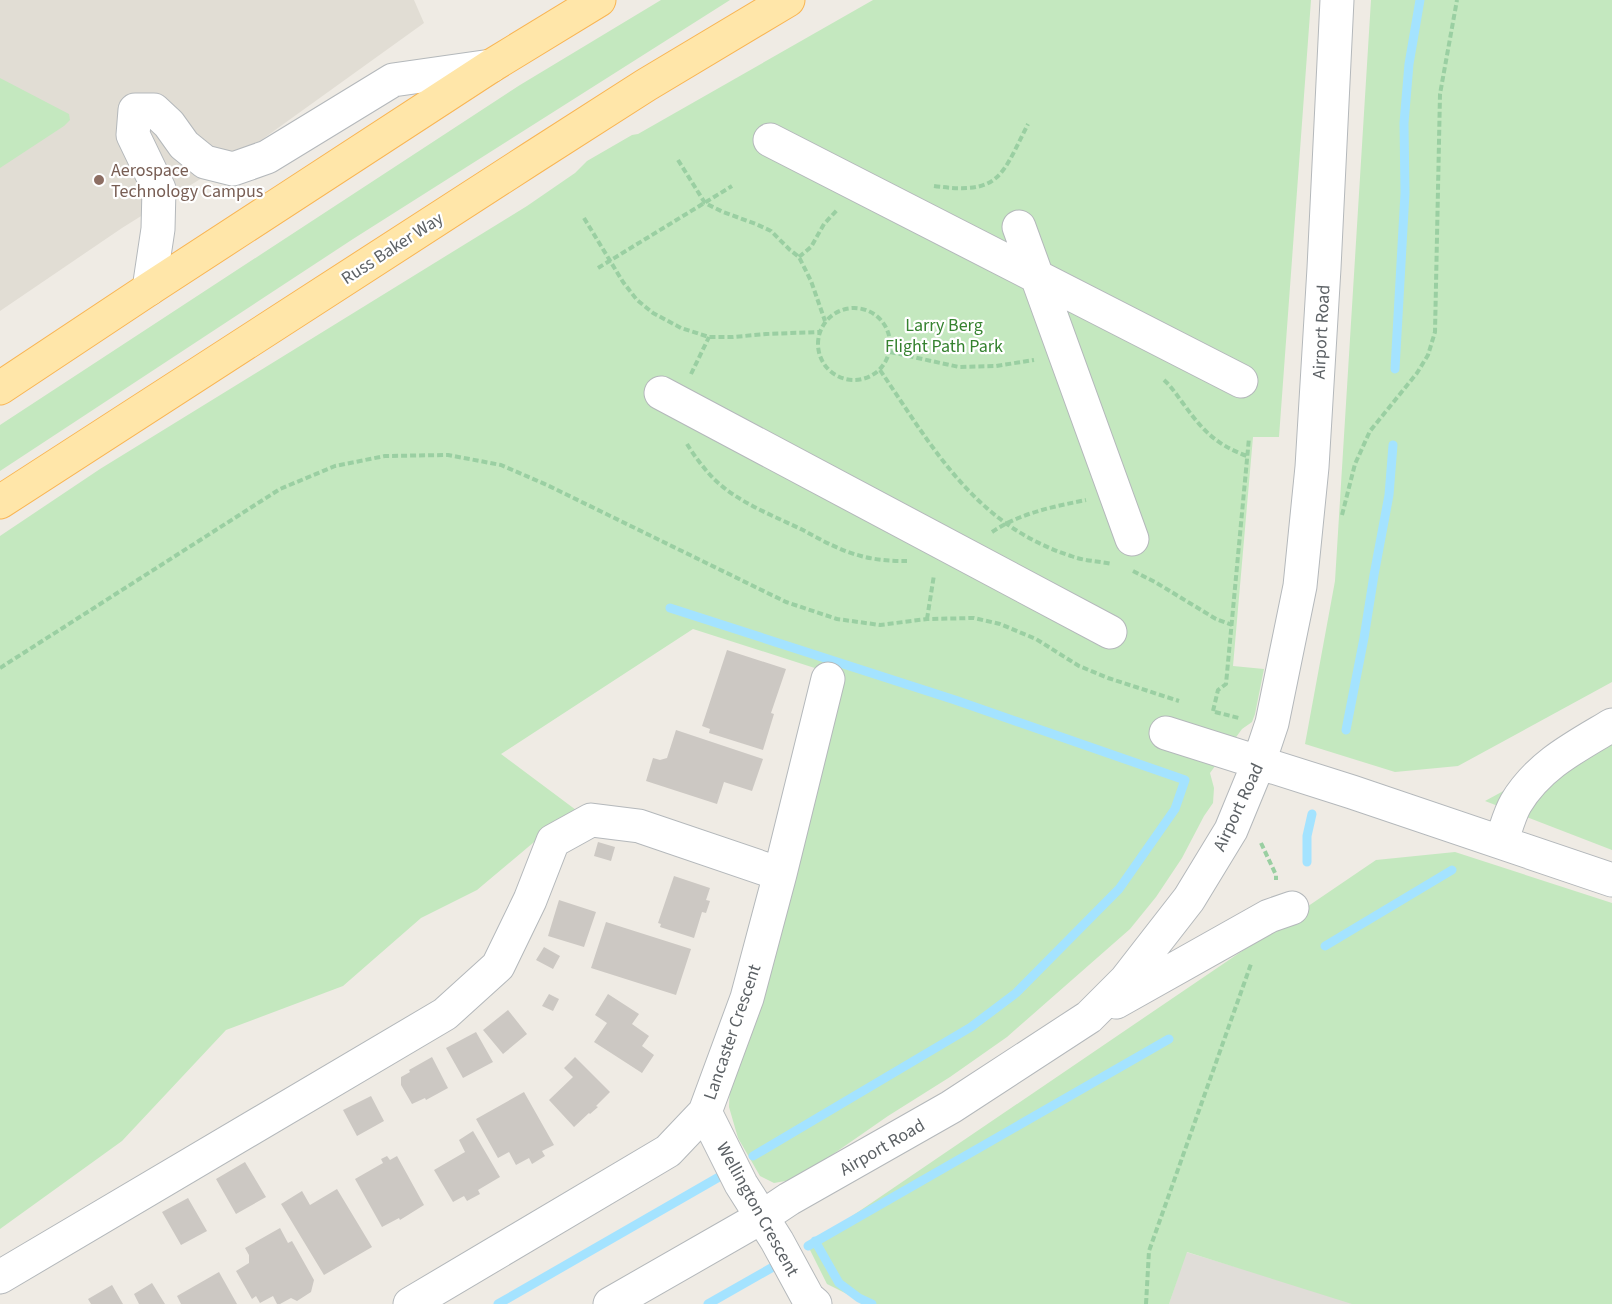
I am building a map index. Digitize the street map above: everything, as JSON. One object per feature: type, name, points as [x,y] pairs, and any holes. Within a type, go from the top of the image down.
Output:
[{"type":"main road","points":[[0,388],[149,288],[491,66],[599,0]]},
{"type":"main road","name":"Russ Baker Way","points":[[0,502],[608,109],[788,0]]},
{"type":"street","name":"Airport Road","points":[[610,1304],[951,1107],[1089,1017],[1126,980],[1189,899],[1231,830],[1259,762],[1272,723],[1290,642],[1301,576],[1313,455],[1337,0]]},
{"type":"street","points":[[149,288],[158,229],[159,189],[133,135],[135,110],[154,111],[169,124],[184,145],[205,162],[233,169],[267,158],[393,80],[491,66]]},
{"type":"street","points":[[770,140],[1241,381]]},
{"type":"street","points":[[1018,227],[1037,277],[1126,558]]},
{"type":"street","points":[[661,393],[1110,632]]},
{"type":"street","name":"Lancaster Crescent","points":[[410,1304],[668,1151],[705,1112],[747,998],[828,679]]},
{"type":"street","points":[[1501,842],[1515,805],[1532,782],[1557,758],[1612,725]]},
{"type":"street","points":[[1166,733],[1612,880]]},
{"type":"street","points":[[0,1276],[445,1014],[498,966],[530,900],[553,841],[591,820],[639,826],[780,874]]},
{"type":"street","points":[[1089,1017],[1280,912]]},
{"type":"street","name":"Wellington Crescent","points":[[705,1112],[741,1184],[777,1241],[807,1302]]},
{"type":"path","points":[[1340,525],[1355,464],[1370,431],[1417,373],[1428,355],[1435,332],[1440,94],[1457,0]]},
{"type":"path","points":[[678,160],[705,203],[771,231],[799,257],[811,281],[825,321]]},
{"type":"path","points":[[598,268],[732,186]]},
{"type":"path","points":[[584,218],[623,282],[637,300],[653,313],[681,328],[708,337],[819,332]]},
{"type":"path","points":[[846,308],[870,311],[880,318],[887,328],[891,340],[890,352],[880,370],[870,377],[858,381],[846,380],[834,375],[825,367],[819,356],[817,344],[819,332],[825,321],[846,308]]},
{"type":"path","points":[[880,370],[957,479],[984,507],[1005,524],[1049,548],[1073,557],[1126,558],[1155,582],[1216,619],[1232,625]]},
{"type":"path","points":[[1213,711],[1218,690],[1226,684],[1249,438]]},
{"type":"path","points":[[0,668],[280,489],[335,466],[385,456],[448,456],[501,465],[547,485],[786,602],[837,619],[880,625],[927,619],[974,618],[1000,624],[1036,639],[1079,666],[1108,678],[1182,701]]},
{"type":"path","points":[[927,619],[935,567]]},
{"type":"path","points":[[1202,708],[1238,718]]},
{"type":"path","points":[[1146,1304],[1149,1251],[1226,1031],[1280,912],[1276,896],[1276,875],[1257,834]]},
{"type":"shaded area","name":"Aerospace Technology Campus","points":[[0,0],[414,0],[424,23],[253,146],[122,228],[0,311]]},
{"type":"shaded area","points":[[1186,1252],[1359,1304],[1169,1304]]},
{"type":"green space","points":[[661,0],[730,0],[353,239],[0,471],[0,425],[520,85]]},
{"type":"green space","name":"Larry Berg Flight Path Park","points":[[873,0],[1311,0],[1279,437],[1253,437],[1233,666],[1264,669],[1252,722],[1242,729],[1210,773],[1214,788],[1213,803],[1182,858],[1156,897],[1130,929],[1007,1037],[816,1166],[791,1180],[774,1183],[760,1176],[738,1138],[729,1107],[730,1082],[824,671],[693,629],[501,754],[576,810],[477,890],[421,918],[343,986],[226,1030],[122,1141],[0,1229],[0,536],[100,469],[527,206],[575,173],[587,161]]},
{"type":"green space","points":[[1371,0],[1612,0],[1612,682],[1458,766],[1395,772],[1305,744],[1335,581]]},
{"type":"green space","points":[[0,78],[69,114],[70,120],[0,168]]},
{"type":"green space","points":[[1612,732],[1612,850],[1485,801]]},
{"type":"green space","points":[[1455,852],[1612,903],[1612,1304],[1352,1304],[1187,1252],[1169,1304],[867,1304],[827,1284],[808,1246],[1376,860]]},
{"type":"building","points":[[727,650],[786,669],[771,713],[774,714],[763,750],[709,733],[710,729],[702,726]]},
{"type":"building","points":[[676,730],[763,759],[752,791],[724,782],[717,804],[646,781],[653,758],[660,760],[667,758]]},
{"type":"building","points":[[598,842],[615,847],[611,861],[594,856]]},
{"type":"building","points":[[674,876],[710,888],[706,900],[710,901],[706,913],[702,912],[694,938],[660,927],[661,924],[658,923]]},
{"type":"building","points":[[559,900],[596,912],[584,947],[548,936]]},
{"type":"building","points":[[606,922],[691,949],[676,995],[591,968]]},
{"type":"building","points":[[544,947],[560,956],[553,969],[536,960]]},
{"type":"building","points":[[549,994],[559,999],[553,1011],[542,1006]]},
{"type":"building","points":[[608,994],[639,1014],[632,1024],[649,1036],[642,1046],[654,1055],[642,1073],[594,1042],[607,1023],[595,1015]]},
{"type":"building","points":[[508,1010],[527,1034],[503,1054],[483,1030]]},
{"type":"building","points":[[476,1032],[493,1062],[463,1078],[446,1048]]},
{"type":"building","points":[[432,1057],[448,1088],[426,1100],[425,1098],[412,1104],[401,1085],[401,1077]]},
{"type":"building","points":[[575,1057],[610,1092],[596,1106],[598,1107],[574,1127],[549,1100],[573,1077],[564,1068]]},
{"type":"building","points":[[524,1092],[554,1145],[542,1151],[545,1156],[532,1164],[529,1158],[516,1165],[509,1152],[498,1158],[476,1119]]},
{"type":"building","points":[[371,1096],[384,1121],[357,1136],[343,1110]]},
{"type":"building","points":[[473,1131],[500,1177],[478,1190],[480,1194],[467,1201],[464,1196],[453,1202],[434,1170],[465,1152],[459,1140]]},
{"type":"building","points":[[387,1156],[390,1160],[397,1156],[424,1205],[400,1220],[399,1218],[382,1227],[355,1179],[383,1163],[381,1159]]},
{"type":"building","points":[[245,1162],[266,1197],[236,1214],[216,1179]]},
{"type":"building","points":[[337,1189],[372,1247],[324,1275],[281,1204],[302,1191],[310,1205]]},
{"type":"building","points":[[188,1198],[207,1231],[181,1245],[162,1212]]},
{"type":"building","points":[[280,1228],[288,1243],[292,1241],[314,1280],[311,1292],[297,1301],[291,1298],[277,1304],[273,1296],[260,1303],[256,1296],[252,1299],[236,1271],[249,1263],[249,1255],[245,1248]]},
{"type":"building","points":[[219,1272],[237,1304],[181,1304],[177,1296]]},
{"type":"building","points":[[152,1283],[165,1304],[139,1304],[134,1294]]},
{"type":"building","points":[[112,1285],[123,1304],[91,1304],[88,1299]]},
{"type":"waterway","points":[[1395,369],[1405,193],[1404,123],[1409,64],[1420,0]]},
{"type":"waterway","points":[[1346,730],[1389,495],[1393,445]]},
{"type":"waterway","points":[[670,608],[955,700],[1185,780],[1175,809],[1119,889],[1016,993],[971,1027],[753,1156]]},
{"type":"waterway","points":[[1307,862],[1307,836],[1312,814]]},
{"type":"waterway","points":[[1325,946],[1452,870]]},
{"type":"waterway","points":[[808,1246],[1169,1039]]},
{"type":"waterway","points":[[498,1304],[719,1177]]},
{"type":"waterway","points":[[815,1241],[839,1283],[859,1298],[872,1304]]},
{"type":"waterway","points":[[708,1304],[773,1267]]},
{"type":"place","name":"Aerospace Technology Campus","points":[[99,180]]}]
